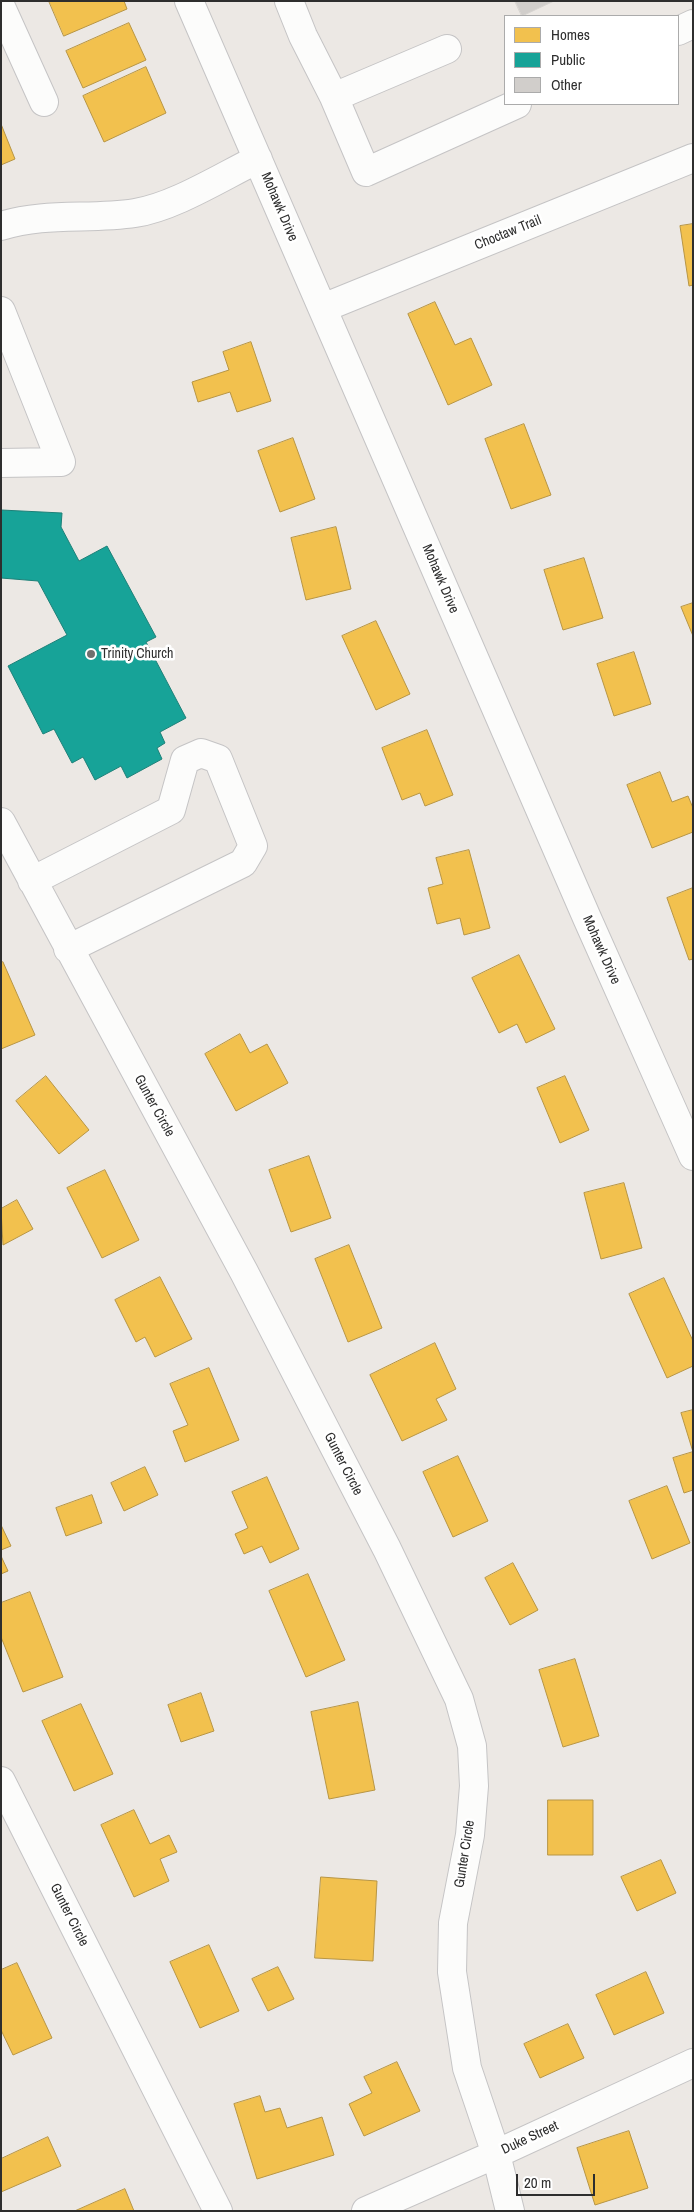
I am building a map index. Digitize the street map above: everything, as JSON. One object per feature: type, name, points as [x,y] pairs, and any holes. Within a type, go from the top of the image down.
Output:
[{"type":"street","name":"Mohawk Drive","points":[[189,1],[587,918],[693,1156]]},
{"type":"street","points":[[289,1],[303,36],[334,97],[366,172],[515,105]]},
{"type":"street","points":[[1,7],[7,36],[44,102]]},
{"type":"street","points":[[679,31],[693,24]]},
{"type":"street","points":[[334,97],[447,48]]},
{"type":"street","name":"Choctaw Trail","points":[[323,308],[693,158]]},
{"type":"street","points":[[1,226],[34,218],[117,214],[155,208],[258,159]]},
{"type":"street","points":[[1,311],[61,462],[1,463]]},
{"type":"street","points":[[32,881],[171,810],[185,760],[201,754],[218,759],[253,846],[243,863],[68,949]]},
{"type":"street","name":"Gunter Circle","points":[[1,822],[244,1272],[387,1549],[459,1699],[472,1746],[474,1786],[470,1835],[453,1923],[452,1972],[467,2068],[496,2154],[510,2211]]},
{"type":"street","name":"Gunter Circle","points":[[1,1781],[218,2211]]},
{"type":"street","name":"Duke Street","points":[[366,2211],[496,2154],[693,2063]]},
{"type":"building: Homes","points":[[49,1],[124,1],[127,9],[64,36]]},
{"type":"building: Homes","points":[[129,23],[146,60],[83,88],[66,51]]},
{"type":"building: Homes","points":[[146,67],[166,113],[104,142],[83,96]]},
{"type":"building: Homes","points":[[1,124],[15,159],[1,165]]},
{"type":"building: Homes","points":[[693,224],[693,285],[689,286],[680,226]]},
{"type":"building: Homes","points":[[435,302],[455,345],[471,338],[492,385],[448,405],[408,314]]},
{"type":"building: Homes","points":[[251,342],[271,401],[237,412],[230,392],[198,402],[192,382],[229,370],[223,352]]},
{"type":"building: Homes","points":[[524,424],[551,495],[511,509],[485,439]]},
{"type":"building: Homes","points":[[293,438],[315,499],[280,512],[258,451]]},
{"type":"building: Homes","points":[[336,527],[351,589],[306,600],[291,538]]},
{"type":"building: Homes","points":[[584,558],[603,618],[563,630],[544,570]]},
{"type":"building: Homes","points":[[693,603],[693,636],[681,607]]},
{"type":"building: Homes","points":[[376,621],[410,694],[376,710],[342,636]]},
{"type":"building: Homes","points":[[634,652],[651,704],[614,716],[597,664]]},
{"type":"building: Homes","points":[[427,730],[453,795],[425,806],[420,793],[402,800],[382,748]]},
{"type":"building: Homes","points":[[660,772],[672,802],[688,796],[693,808],[693,832],[652,848],[627,785]]},
{"type":"building: Homes","points":[[469,850],[490,928],[464,935],[460,918],[437,924],[428,888],[443,884],[436,858]]},
{"type":"building: Homes","points":[[693,888],[693,959],[689,960],[667,898]]},
{"type":"building: Homes","points":[[519,955],[555,1029],[526,1043],[517,1024],[499,1033],[472,978]]},
{"type":"building: Homes","points":[[3,962],[35,1035],[1,1049],[1,963]]},
{"type":"building: Homes","points":[[240,1034],[250,1053],[267,1044],[288,1083],[236,1111],[205,1054]]},
{"type":"building: Homes","points":[[46,1076],[89,1130],[59,1154],[16,1101]]},
{"type":"building: Homes","points":[[565,1076],[589,1130],[560,1143],[537,1088]]},
{"type":"building: Homes","points":[[309,1156],[331,1218],[291,1232],[269,1170]]},
{"type":"building: Homes","points":[[105,1170],[139,1240],[102,1258],[67,1188]]},
{"type":"building: Homes","points":[[624,1183],[642,1248],[601,1259],[584,1193]]},
{"type":"building: Homes","points":[[17,1200],[33,1229],[3,1245],[1,1209]]},
{"type":"building: Homes","points":[[349,1245],[382,1328],[348,1342],[315,1259]]},
{"type":"building: Homes","points":[[160,1277],[192,1339],[155,1357],[145,1337],[136,1342],[115,1300]]},
{"type":"building: Homes","points":[[664,1278],[693,1341],[693,1366],[667,1378],[629,1294]]},
{"type":"building: Homes","points":[[435,1343],[456,1389],[436,1399],[447,1420],[402,1441],[370,1375]]},
{"type":"building: Homes","points":[[209,1368],[239,1440],[185,1462],[173,1431],[188,1425],[170,1384]]},
{"type":"building: Homes","points":[[693,1410],[693,1452],[681,1413]]},
{"type":"building: Homes","points":[[693,1452],[693,1490],[684,1493],[673,1458]]},
{"type":"building: Homes","points":[[458,1456],[488,1521],[453,1537],[423,1472]]},
{"type":"building: Homes","points":[[145,1467],[158,1495],[124,1511],[111,1483]]},
{"type":"building: Homes","points":[[267,1477],[299,1549],[270,1563],[262,1546],[244,1554],[235,1534],[248,1528],[232,1492]]},
{"type":"building: Homes","points":[[667,1486],[690,1543],[652,1559],[629,1501]]},
{"type":"building: Homes","points":[[92,1495],[102,1523],[66,1536],[56,1508]]},
{"type":"building: Homes","points":[[1,1525],[11,1546],[1,1550]]},
{"type":"building: Homes","points":[[1,1556],[8,1571],[1,1574]]},
{"type":"building: Homes","points":[[513,1563],[538,1610],[510,1625],[485,1578]]},
{"type":"building: Homes","points":[[308,1574],[345,1660],[306,1677],[269,1591]]},
{"type":"building: Homes","points":[[30,1592],[63,1677],[23,1692],[1,1637],[1,1603]]},
{"type":"building: Homes","points":[[575,1659],[599,1736],[563,1747],[539,1670]]},
{"type":"building: Homes","points":[[201,1693],[214,1731],[181,1742],[168,1705]]},
{"type":"building: Homes","points":[[358,1702],[375,1790],[329,1799],[311,1712]]},
{"type":"building: Homes","points":[[81,1704],[113,1774],[74,1791],[42,1721]]},
{"type":"building: Homes","points":[[548,1800],[593,1800],[593,1855],[548,1855]]},
{"type":"building: Homes","points":[[134,1810],[150,1844],[169,1835],[177,1852],[160,1859],[169,1881],[134,1897],[101,1825]]},
{"type":"building: Homes","points":[[661,1860],[676,1893],[637,1911],[621,1877]]},
{"type":"building: Homes","points":[[321,1877],[377,1881],[373,1961],[315,1958]]},
{"type":"building: Homes","points":[[209,1945],[239,2011],[200,2028],[170,1962]]},
{"type":"building: Homes","points":[[17,1963],[52,2038],[13,2055],[1,2030],[1,1970]]},
{"type":"building: Homes","points":[[278,1967],[294,1999],[268,2011],[252,1979]]},
{"type":"building: Homes","points":[[646,1972],[664,2013],[614,2035],[596,1995]]},
{"type":"building: Homes","points":[[568,2024],[584,2058],[540,2078],[524,2044]]},
{"type":"building: Homes","points":[[397,2062],[420,2111],[364,2136],[349,2104],[372,2093],[364,2077]]},
{"type":"building: Homes","points":[[260,2096],[265,2112],[280,2108],[287,2128],[322,2117],[334,2155],[257,2179],[234,2104]]},
{"type":"building: Homes","points":[[629,2131],[648,2188],[595,2205],[577,2148]]},
{"type":"building: Homes","points":[[48,2137],[61,2166],[1,2192],[1,2159]]},
{"type":"building: Homes","points":[[125,2189],[134,2211],[75,2211]]},
{"type":"building: Public","name":"Trinity Church","points":[[1,510],[62,513],[61,527],[79,561],[107,546],[156,637],[146,642],[186,718],[160,732],[165,743],[157,748],[162,759],[127,778],[121,766],[95,780],[83,757],[72,763],[54,729],[43,734],[8,666],[67,635],[38,581],[1,578]]},
{"type":"building: Other","points":[[515,1],[554,1],[524,15],[522,15]]},
{"type":"place","name":"Trinity Church","points":[[91,654]]}]
